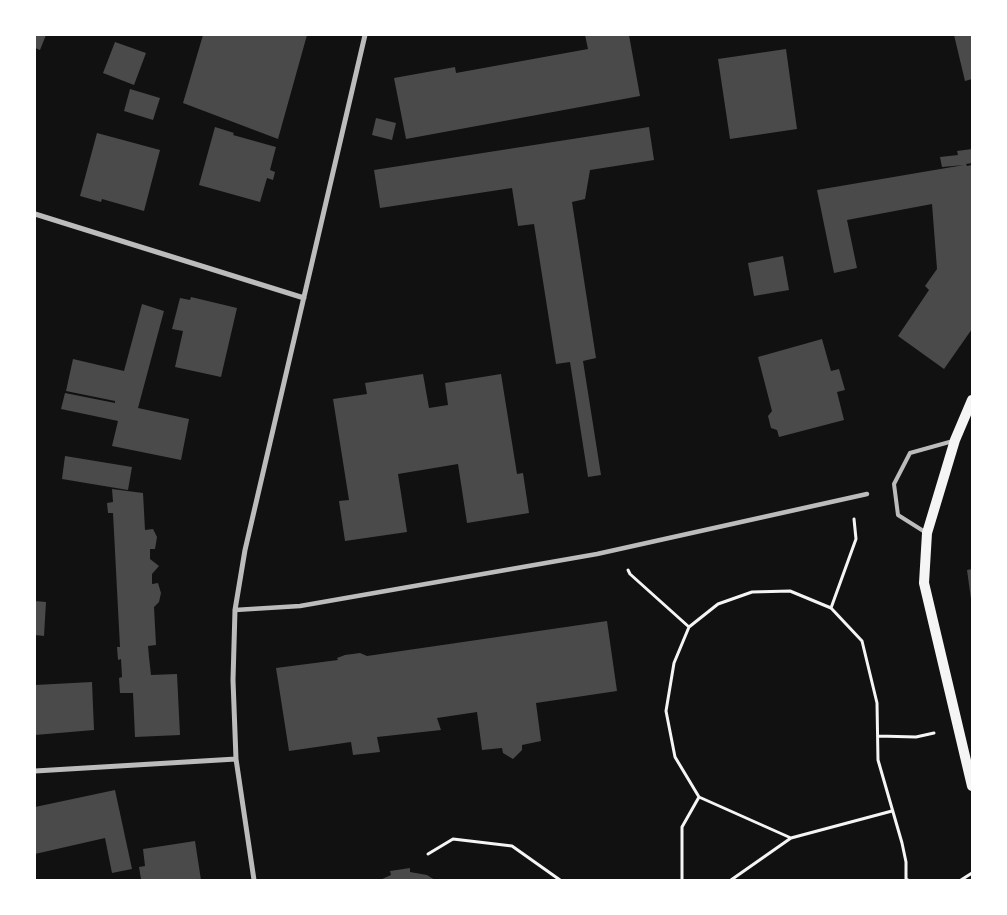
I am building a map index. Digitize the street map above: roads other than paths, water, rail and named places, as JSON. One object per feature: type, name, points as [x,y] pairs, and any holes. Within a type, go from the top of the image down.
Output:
[{"type":"main road","points":[[972,400],[955,440],[927,533],[924,583],[972,786]]},
{"type":"street","points":[[254,880],[236,759],[233,680],[235,610],[245,550],[365,35]]},
{"type":"street","points":[[35,214],[304,298]]},
{"type":"street","points":[[235,610],[300,606],[621,548],[852,499],[867,494]]},
{"type":"street","points":[[35,771],[236,759]]},
{"type":"lane","points":[[927,533],[898,515],[894,484],[910,453],[955,440]]}]
